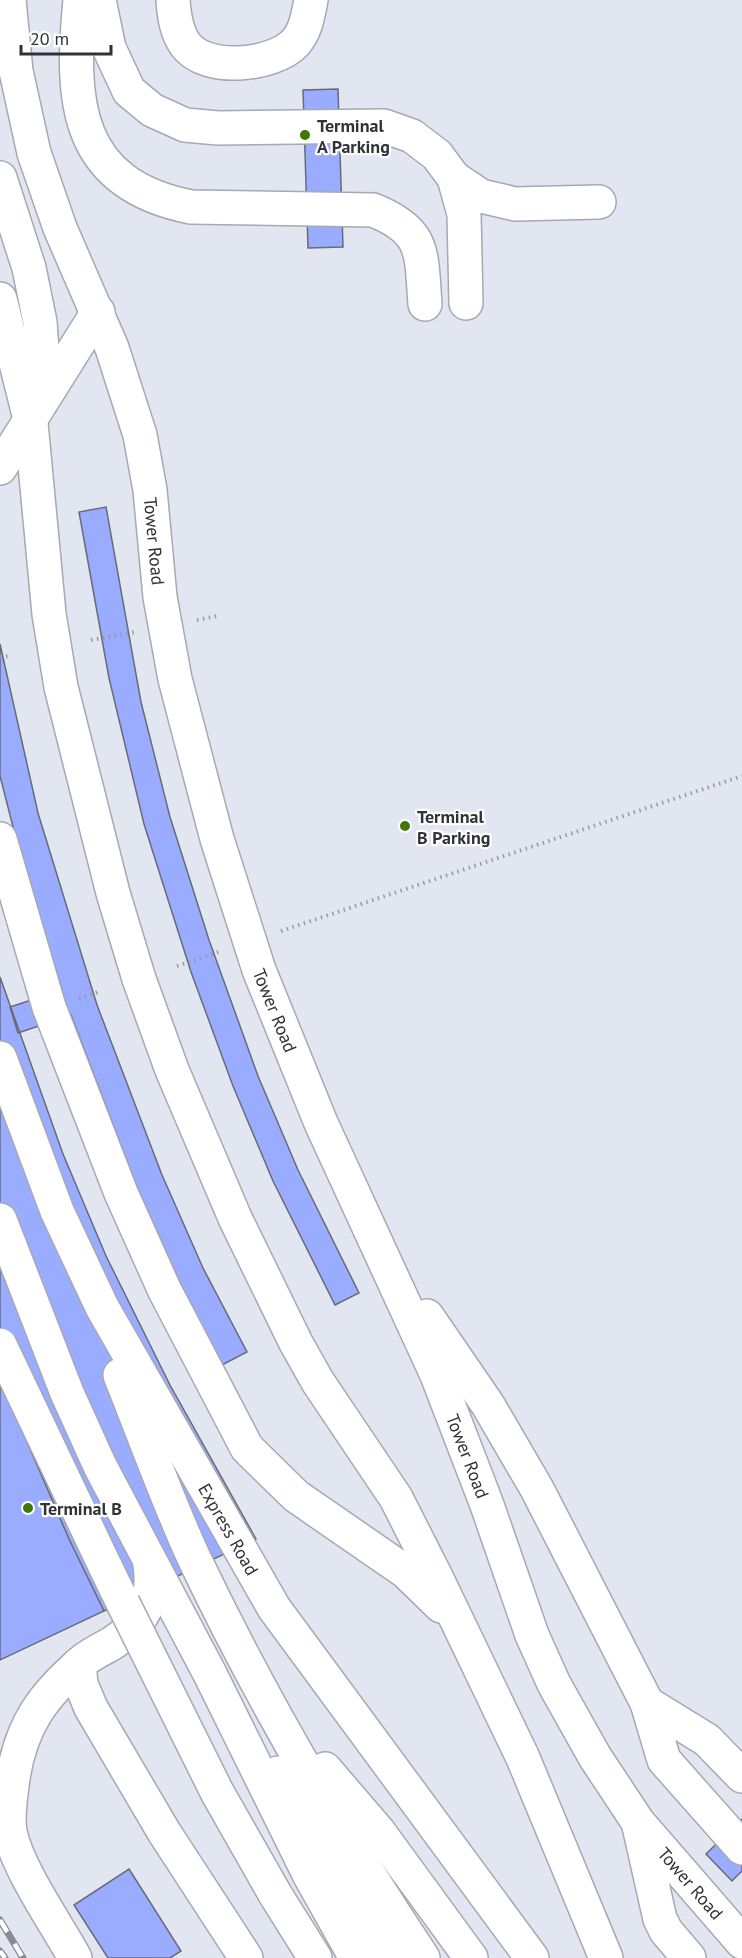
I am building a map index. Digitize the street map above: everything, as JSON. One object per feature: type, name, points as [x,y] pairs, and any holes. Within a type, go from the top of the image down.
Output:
[{"type":"street","name":"Tower Road","points":[[9,0],[16,71],[34,153],[57,219],[98,312],[140,435],[150,490],[160,597],[175,679],[202,786],[232,890],[299,1072],[444,1393],[543,1660],[580,1733],[638,1822],[742,1942]]},
{"type":"street","points":[[80,0],[75,54],[78,106],[98,154],[116,174],[138,191],[164,201],[191,207],[373,210],[393,218],[411,234],[420,248],[424,304]]},
{"type":"street","points":[[99,0],[109,48],[129,91],[152,110],[185,125],[218,128],[384,126],[412,136],[437,155],[454,178],[481,196],[515,204],[599,202]]},
{"type":"street","points":[[172,0],[176,25],[185,46],[207,61],[234,64],[277,56],[295,42],[307,22],[311,0]]},
{"type":"street","points":[[0,178],[29,268],[40,322],[42,349],[31,423]]},
{"type":"street","points":[[454,178],[464,214],[466,303]]},
{"type":"street","points":[[0,299],[31,423],[55,659],[98,838],[139,979],[193,1121],[235,1218],[278,1307],[318,1382],[396,1498],[522,1758],[606,1958]]},
{"type":"street","points":[[0,468],[31,423],[98,312]]},
{"type":"street","points":[[0,839],[49,1007],[129,1213],[169,1299],[248,1448],[278,1480],[314,1510],[385,1556],[414,1579],[461,1629]]},
{"type":"street","name":"Express Road","points":[[0,1058],[57,1211],[129,1356],[274,1608],[532,1958]]},
{"type":"street","points":[[57,1211],[166,1493],[208,1585],[270,1704],[423,1958]]},
{"type":"street","points":[[0,1220],[67,1393],[100,1466],[150,1562],[158,1605],[210,1674],[293,1794],[391,1958]]},
{"type":"street","points":[[375,1241],[488,1405],[521,1460],[647,1703],[664,1760],[742,1848]]},
{"type":"street","points":[[0,1345],[47,1448],[217,1792],[275,1894],[315,1958]]},
{"type":"street","points":[[75,1958],[14,1846],[9,1820],[16,1758],[26,1728],[46,1700],[80,1665],[112,1643],[158,1605]]},
{"type":"street","points":[[112,1643],[150,1644],[189,1659],[210,1674],[310,1876],[356,1958]]},
{"type":"street","points":[[80,1665],[81,1683],[91,1708],[164,1833],[246,1958]]},
{"type":"street","points":[[647,1703],[707,1740],[742,1776]]},
{"type":"street","points":[[270,1704],[379,1832],[471,1958]]},
{"type":"street","points":[[638,1822],[660,1919],[666,1931],[689,1958]]},
{"type":"path","points":[[196,620],[217,616]]},
{"type":"path","points":[[92,640],[135,632]]},
{"type":"path","points":[[0,657],[9,656]]},
{"type":"path","points":[[280,931],[742,776]]},
{"type":"path","points":[[177,966],[219,952]]},
{"type":"path","points":[[73,1001],[98,992]]},
{"type":"building","points":[[338,89],[343,247],[308,248],[303,90]]},
{"type":"building","points":[[106,507],[141,702],[170,817],[209,940],[258,1076],[298,1170],[359,1293],[335,1305],[273,1181],[233,1086],[191,972],[144,824],[109,678],[79,512]]},
{"type":"building","points":[[0,644],[38,813],[97,1005],[162,1175],[203,1268],[247,1352],[222,1365],[178,1279],[136,1185],[71,1015],[18,1033],[10,1007],[62,990],[21,858],[0,776]]},
{"type":"building","points":[[0,977],[63,1154],[106,1256],[170,1385],[256,1539],[104,1611],[69,1539],[0,1379]]},
{"type":"building","name":"Terminal B","points":[[0,1379],[69,1539],[104,1611],[0,1660]]},
{"type":"building","points":[[742,1819],[742,1871],[732,1881],[706,1854]]},
{"type":"building","points":[[129,1869],[181,1951],[170,1958],[108,1958],[74,1905]]},
{"type":"railway","points":[[0,1920],[23,1958]]},
{"type":"railway","points":[[0,1951],[5,1958]]},
{"type":"place","name":"Terminal A Parking","points":[[305,135]]},
{"type":"place","name":"Terminal B Parking","points":[[405,826]]},
{"type":"place","name":"Terminal B","points":[[28,1508]]}]
